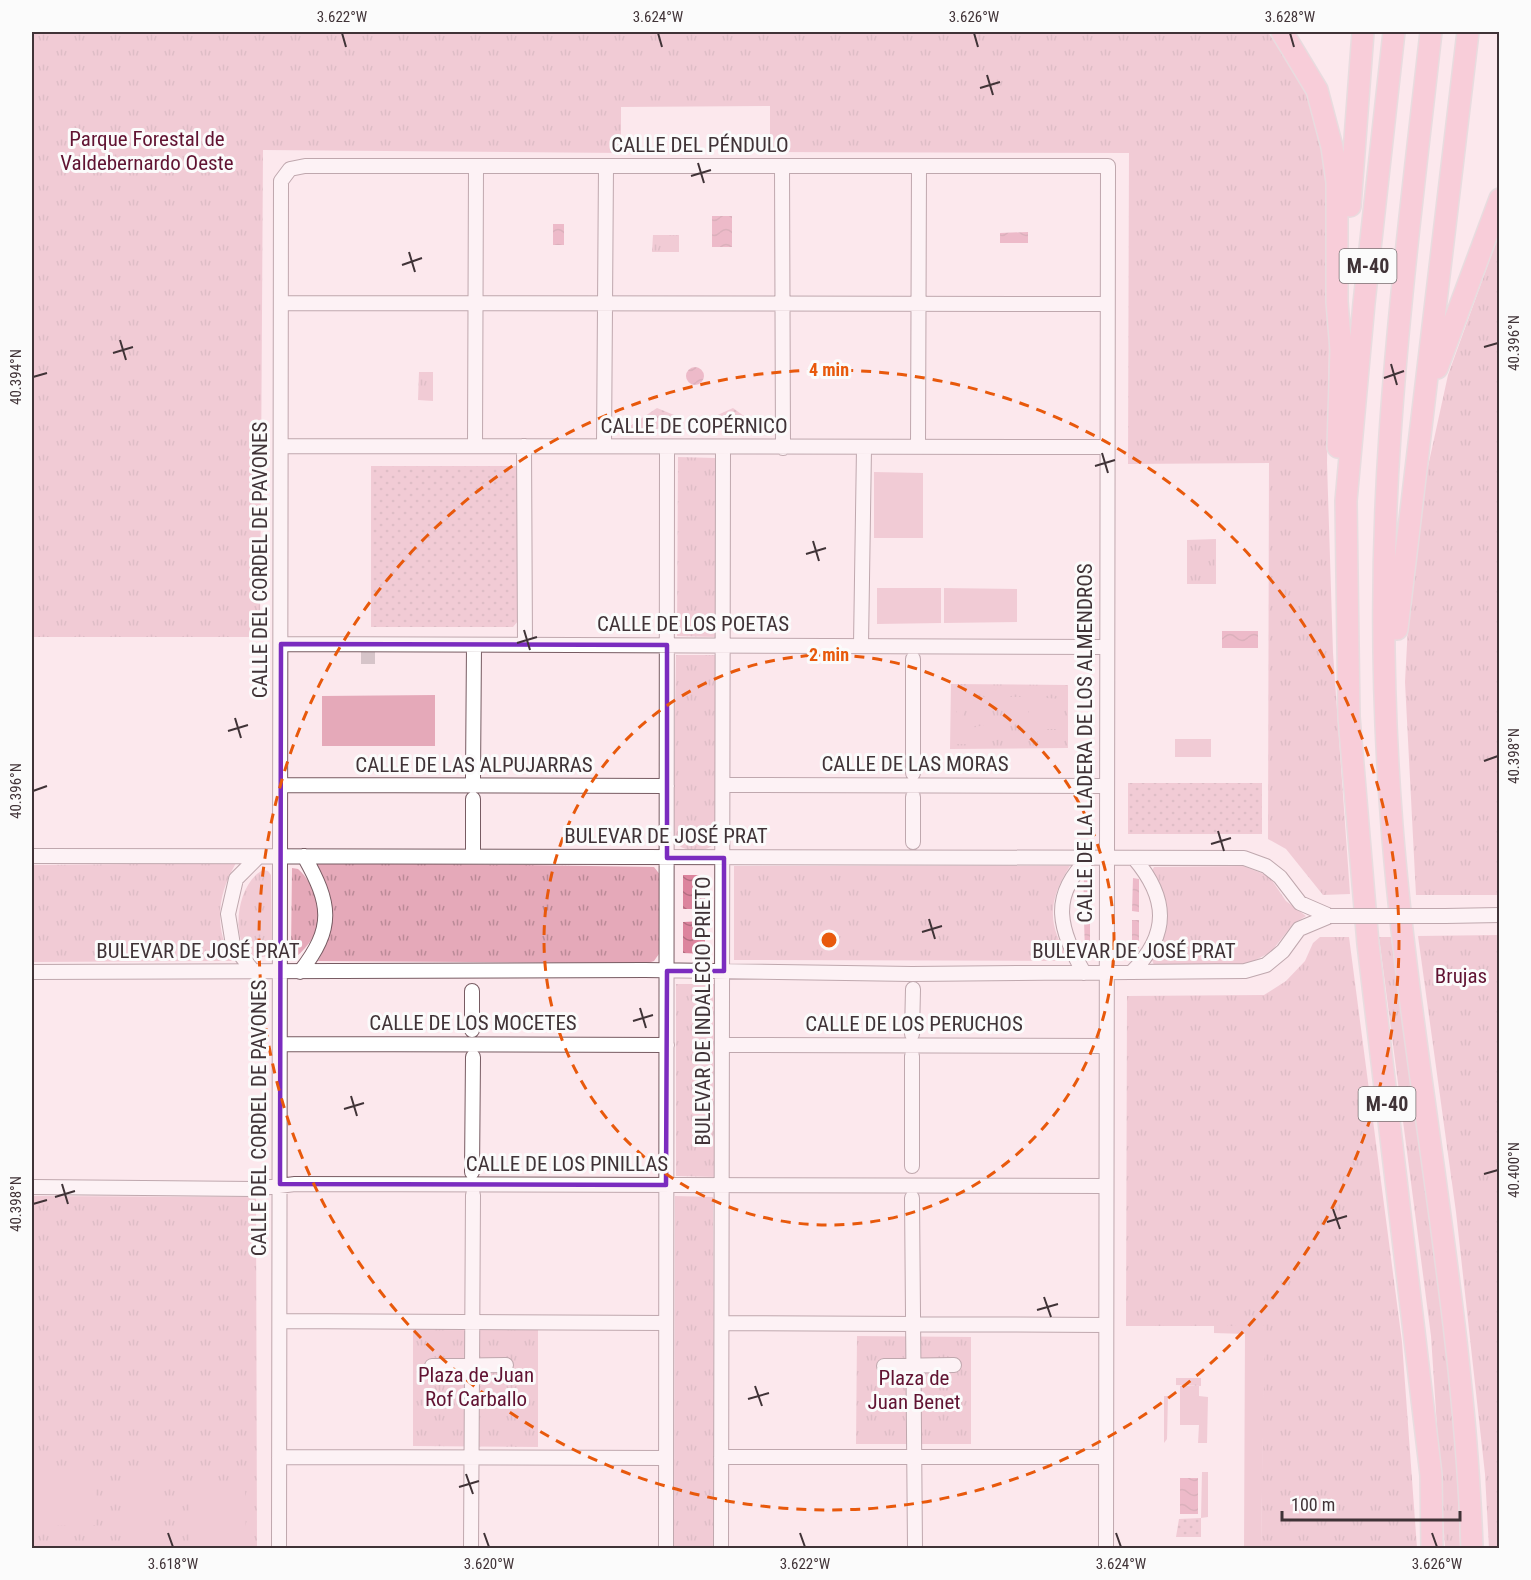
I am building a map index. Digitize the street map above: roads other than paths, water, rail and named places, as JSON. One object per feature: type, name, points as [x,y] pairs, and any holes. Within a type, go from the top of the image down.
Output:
[{"type":"highway","points":[[1282,32],[1317,90],[1332,147],[1339,216],[1337,302],[1341,350]]},
{"type":"highway","points":[[1347,501],[1338,451],[1341,350],[1363,32]]},
{"type":"highway","name":"M-40","points":[[1394,32],[1364,303],[1347,501],[1350,729],[1368,944],[1431,1475],[1431,1548]]},
{"type":"highway","name":"M-40","points":[[1431,32],[1390,435],[1385,544],[1387,712],[1392,823],[1403,946],[1446,1248],[1468,1467],[1472,1548]]},
{"type":"highway","points":[[1387,712],[1468,32]]},
{"type":"highway","points":[[1424,405],[1500,199]]},
{"type":"street","name":"CALLE DEL PÉNDULO","points":[[281,303],[282,181],[290,169],[305,166],[1108,166],[1107,304]]},
{"type":"street","points":[[475,446],[476,166]]},
{"type":"street","points":[[604,446],[607,303],[606,166]]},
{"type":"street","points":[[782,166],[783,448]]},
{"type":"street","points":[[918,447],[919,167]]},
{"type":"street","points":[[281,303],[1107,304]]},
{"type":"street","name":"CALLE DEL CORDEL DE PAVONES","points":[[279,1548],[281,303]]},
{"type":"street","name":"CALLE DE LA LADERA DE LOS ALMENDROS","points":[[1106,1548],[1107,304]]},
{"type":"street","name":"CALLE DE COPÉRNICO","points":[[281,446],[1106,447]]},
{"type":"street","points":[[524,446],[525,644]]},
{"type":"street","name":"BULEVAR DE INDALECIO PRIETO","points":[[666,1548],[668,448]]},
{"type":"street","name":"BULEVAR DE INDALECIO PRIETO","points":[[722,1548],[723,448]]},
{"type":"street","points":[[861,645],[864,448]]},
{"type":"street","name":"CALLE DE LOS POETAS","points":[[280,644],[368,648],[525,644],[1106,647]]},
{"type":"street","points":[[473,778],[474,645]]},
{"type":"street","points":[[913,773],[914,658]]},
{"type":"street","name":"CALLE DE LAS ALPUJARRAS","points":[[281,785],[667,786]]},
{"type":"street","name":"CALLE DE LAS MORAS","points":[[724,785],[1106,786]]},
{"type":"street","points":[[913,797],[913,842]]},
{"type":"street","points":[[473,799],[474,849]]},
{"type":"street","name":"BULEVAR DE JOSÉ PRAT","points":[[32,856],[1244,858],[1266,866],[1280,877],[1300,903],[1330,916]]},
{"type":"street","points":[[300,972],[324,934],[327,915],[318,879],[304,856]]},
{"type":"street","points":[[253,971],[233,945],[228,914],[236,879],[258,857]]},
{"type":"street","name":"CALLE DE LA LADERA DE LOS ALMENDROS","points":[[1084,973],[1061,924],[1065,893],[1074,872],[1089,858]]},
{"type":"street","points":[[1132,972],[1151,951],[1160,928],[1158,899],[1152,882],[1134,858]]},
{"type":"street","points":[[1330,916],[1500,915]]},
{"type":"street","name":"BULEVAR DE JOSÉ PRAT","points":[[32,972],[667,970],[1084,973],[1245,971],[1266,965],[1283,951],[1299,929],[1330,916]]},
{"type":"street","points":[[912,1034],[913,989]]},
{"type":"street","points":[[472,991],[472,1030]]},
{"type":"street","name":"CALLE DE LOS MOCETES","points":[[280,1044],[667,1045]]},
{"type":"street","name":"CALLE DE LOS PERUCHOS","points":[[723,1045],[1106,1046]]},
{"type":"street","points":[[912,1056],[912,1166]]},
{"type":"street","points":[[472,1057],[472,1172]]},
{"type":"street","name":"CALLE DE LOS PINILLAS","points":[[32,1179],[256,1179],[280,1184]]},
{"type":"street","name":"CALLE DE LOS PINILLAS","points":[[32,1187],[254,1189],[280,1184],[1106,1186]]},
{"type":"street","points":[[471,1548],[473,1195]]},
{"type":"street","points":[[912,1198],[911,1324],[916,1457],[915,1548]]},
{"type":"street","points":[[280,1321],[666,1323]]},
{"type":"street","points":[[722,1323],[1106,1325]]},
{"type":"street","points":[[432,1366],[507,1365]]},
{"type":"street","points":[[884,1366],[954,1365]]},
{"type":"street","points":[[279,1457],[666,1458]]},
{"type":"street","points":[[722,1457],[1106,1457]]},
{"type":"water","points":[[712,216],[732,216],[732,247],[712,247]]},
{"type":"water","points":[[553,224],[564,224],[564,245],[553,245]]},
{"type":"water","points":[[1028,232],[1028,243],[1000,243],[1000,233]]},
{"type":"water","points":[[695,367],[701,370],[704,376],[701,382],[695,385],[689,382],[686,376],[689,370]]},
{"type":"water","points":[[1222,631],[1258,631],[1258,648],[1222,648]]},
{"type":"water","points":[[683,875],[705,875],[705,909],[683,909]]},
{"type":"water","points":[[1084,878],[1090,878],[1091,912],[1083,911]]},
{"type":"water","points":[[1133,878],[1139,879],[1139,912],[1132,911]]},
{"type":"water","points":[[1084,920],[1090,920],[1090,953],[1085,953]]},
{"type":"water","points":[[1132,920],[1139,920],[1139,953],[1132,953]]},
{"type":"water","points":[[705,921],[705,954],[683,953],[683,922]]},
{"type":"water","points":[[1180,1478],[1198,1478],[1198,1514],[1180,1514]]},
{"type":"tunnel","points":[[368,651],[368,664]]},
{"type":"park label","name":"Parque Forestal de Valdebernardo Oeste","points":[[147,151]]},
{"type":"park label","name":"Brujas","points":[[1461,976]]},
{"type":"park label","name":"Plaza de Juan Rof Carballo","points":[[476,1387]]},
{"type":"park label","name":"Plaza de Juan Benet","points":[[914,1390]]}]
